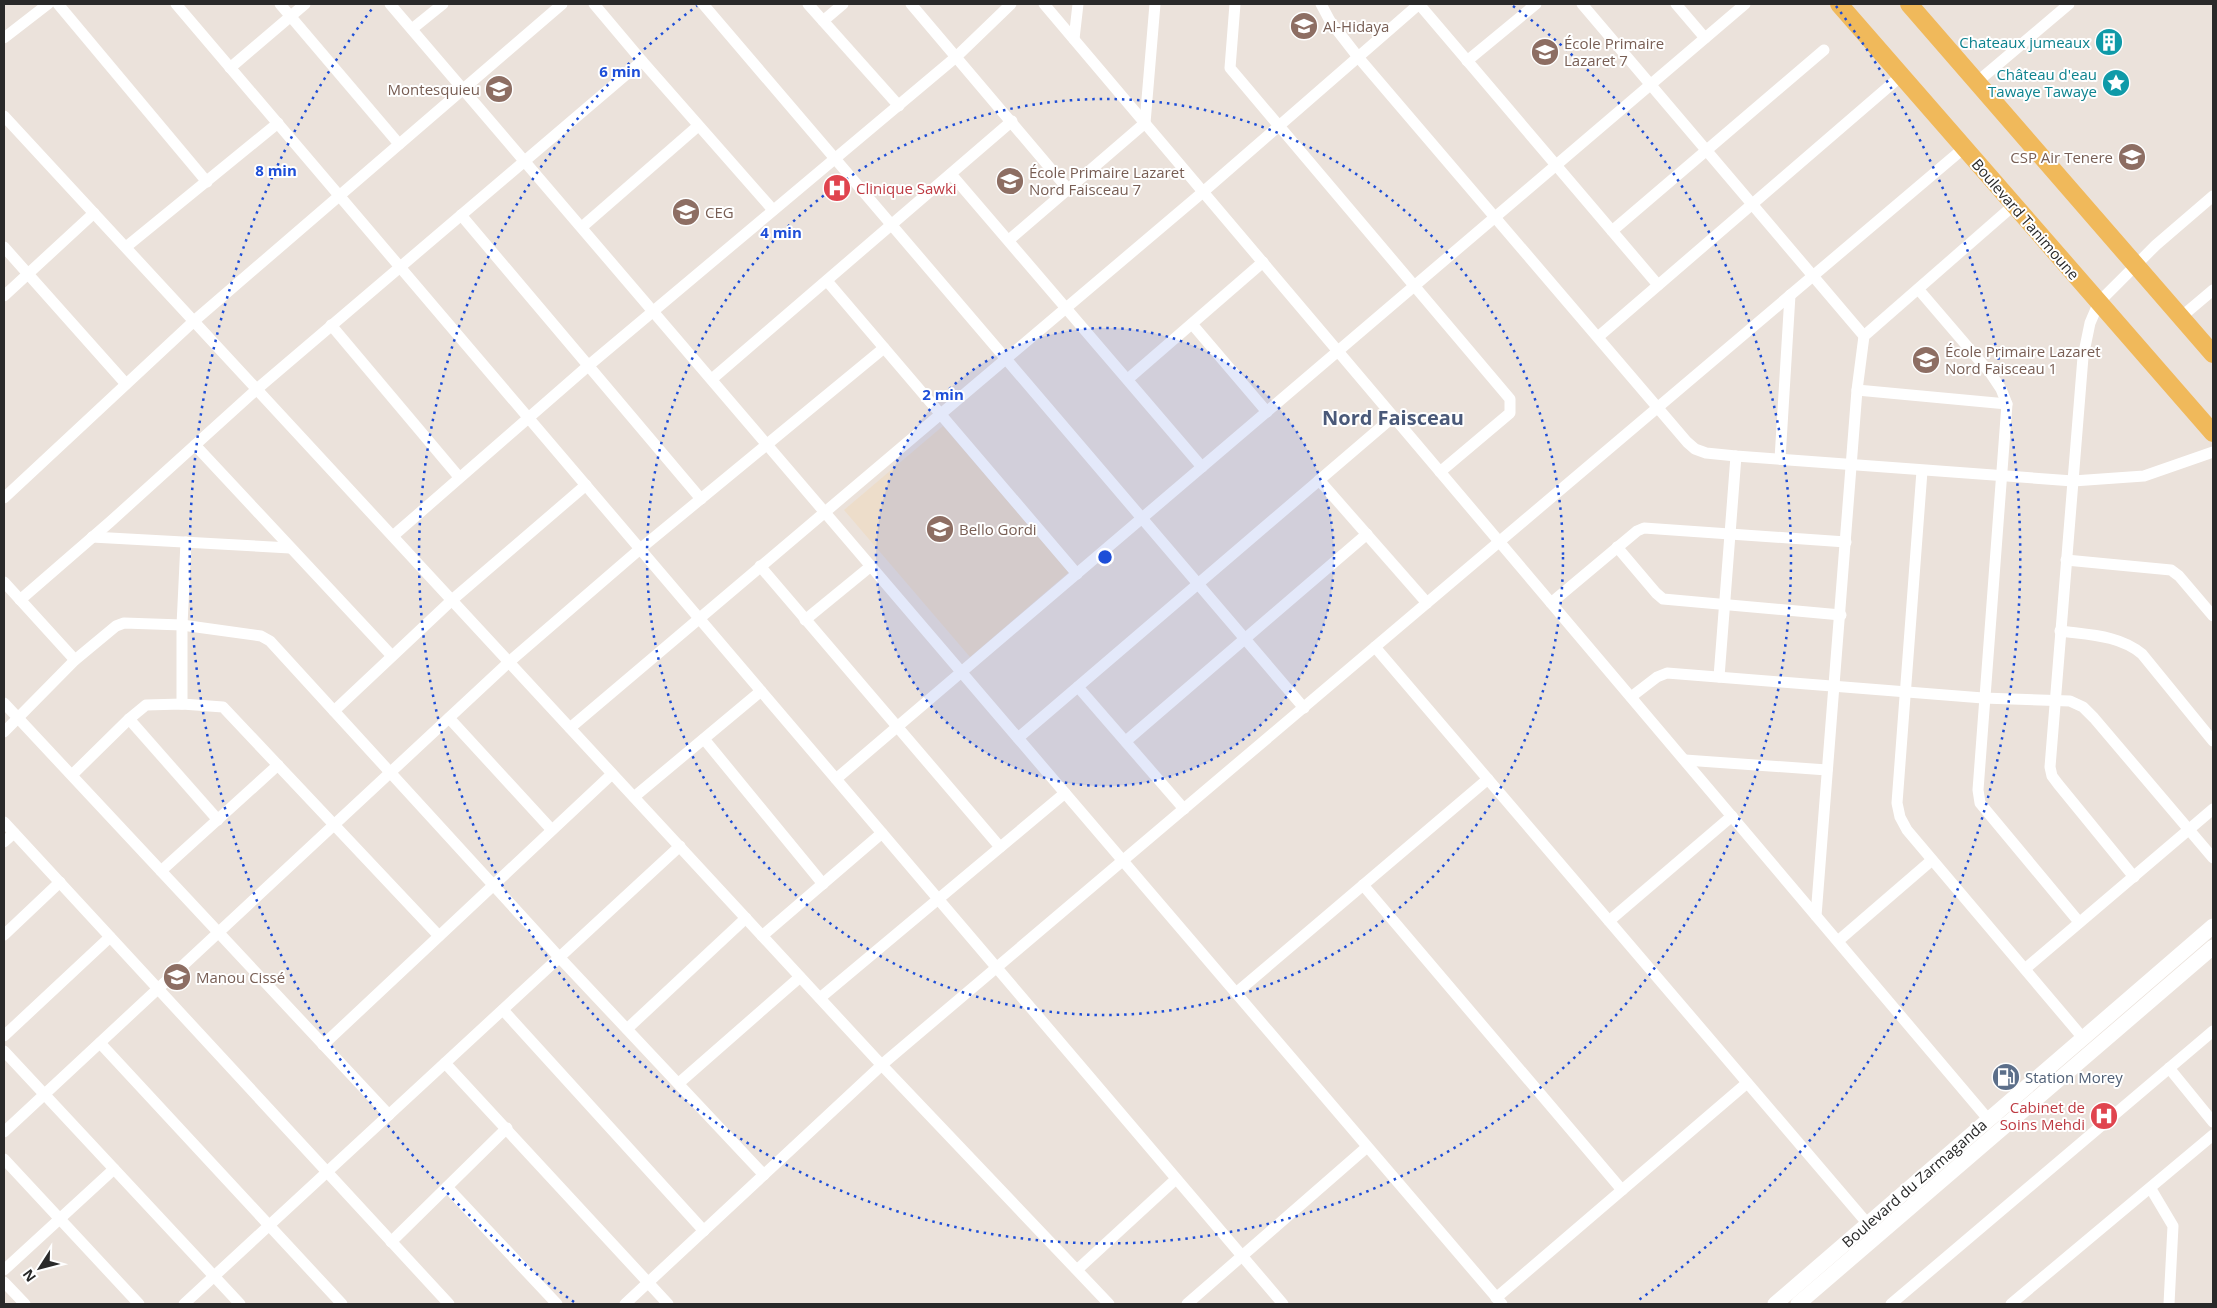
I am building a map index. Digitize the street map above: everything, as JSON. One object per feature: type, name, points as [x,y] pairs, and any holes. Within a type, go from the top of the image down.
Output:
[{"type":"main road","name":"Boulevard Tanimoune","points":[[1839,4],[2213,434]]},
{"type":"main road","points":[[1909,4],[2213,354]]},
{"type":"main road","name":"Boulevard du Zarmaganda","points":[[1775,1304],[2213,926]]},
{"type":"main road","name":"Boulevard du Zarmaganda","points":[[1798,1304],[2213,947]]},
{"type":"street","points":[[4,38],[48,4]]},
{"type":"street","points":[[58,4],[207,182]]},
{"type":"street","points":[[176,4],[1283,1304]]},
{"type":"street","points":[[280,4],[400,144]]},
{"type":"street","points":[[230,68],[305,4]]},
{"type":"street","points":[[390,4],[464,88],[1499,1301],[1622,1190],[1747,1083]]},
{"type":"street","points":[[412,29],[442,4]]},
{"type":"street","points":[[4,498],[194,321],[562,4]]},
{"type":"street","points":[[594,4],[698,126],[773,210]]},
{"type":"street","points":[[808,4],[899,106]]},
{"type":"street","points":[[823,21],[843,4]]},
{"type":"street","points":[[911,4],[1067,188]]},
{"type":"street","points":[[393,536],[588,366],[956,57],[1011,4]]},
{"type":"street","points":[[1044,4],[1988,1119]]},
{"type":"street","points":[[1074,39],[1078,4]]},
{"type":"street","points":[[1008,240],[1145,123],[1155,4]]},
{"type":"street","points":[[1235,4],[1230,68],[1510,399],[1512,406],[1510,413],[1440,472]]},
{"type":"street","points":[[1321,4],[1330,21],[1358,57],[1696,449],[1736,456],[1922,471],[2073,480],[2144,476],[2213,452]]},
{"type":"street","points":[[570,728],[1203,192],[1419,4],[1658,285]]},
{"type":"street","points":[[1467,61],[1536,4]]},
{"type":"street","points":[[1582,4],[1864,336]]},
{"type":"street","points":[[1676,4],[1705,38]]},
{"type":"street","points":[[836,779],[1745,4]]},
{"type":"street","points":[[1977,82],[2069,4]]},
{"type":"street","points":[[706,5],[891,225],[1304,708]]},
{"type":"street","points":[[1612,231],[1824,50]]},
{"type":"street","points":[[20,600],[257,389],[642,61]]},
{"type":"street","points":[[1598,337],[1902,76]]},
{"type":"street","points":[[4,116],[800,977],[1078,1269],[1109,1304]]},
{"type":"street","points":[[712,379],[1012,121]]},
{"type":"street","points":[[126,248],[278,123]]},
{"type":"street","points":[[582,227],[698,126]]},
{"type":"street","points":[[625,1304],[882,1065],[1964,148]]},
{"type":"street","points":[[951,174],[1202,467]]},
{"type":"street","points":[[2134,877],[2052,776],[2050,767],[2084,348],[2090,323],[2099,302],[2135,265],[2213,196]]},
{"type":"street","points":[[1816,916],[1857,390],[1864,336],[1919,290],[2014,205]]},
{"type":"street","points":[[4,296],[94,213]]},
{"type":"street","points":[[461,215],[701,499]]},
{"type":"street","points":[[4,247],[126,384]]},
{"type":"street","points":[[1128,379],[1263,262]]},
{"type":"street","points":[[827,281],[1077,574]]},
{"type":"street","points":[[1919,290],[1991,374],[2001,389],[2007,404],[1983,698],[1978,790],[1980,803],[2079,922]]},
{"type":"street","points":[[2181,317],[2213,290]]},
{"type":"street","points":[[1780,459],[1790,295]]},
{"type":"street","points":[[1192,324],[1267,412]]},
{"type":"street","points":[[331,326],[459,477]]},
{"type":"street","points":[[4,1132],[509,662],[640,549],[884,348]]},
{"type":"street","points":[[1857,390],[2007,404]]},
{"type":"street","points":[[1018,738],[1393,417]]},
{"type":"street","points":[[195,445],[392,656]]},
{"type":"street","points":[[1719,677],[1736,456]]},
{"type":"street","points":[[1922,471],[1897,802],[1900,817],[1907,830],[2083,1038]]},
{"type":"street","points":[[1319,480],[1426,603]]},
{"type":"street","points":[[334,711],[452,600],[586,485]]},
{"type":"street","points":[[1551,602],[1617,547],[1644,528],[1846,542]]},
{"type":"street","points":[[1126,741],[1367,534]]},
{"type":"street","points":[[92,537],[290,548]]},
{"type":"street","points":[[182,704],[182,625],[186,542]]},
{"type":"street","points":[[1617,547],[1663,599],[1841,614]]},
{"type":"street","points":[[2066,560],[2171,570],[2179,576],[2213,616]]},
{"type":"street","points":[[760,566],[1000,847]]},
{"type":"street","points":[[805,620],[871,566]]},
{"type":"street","points":[[4,582],[75,660]]},
{"type":"street","points":[[4,732],[75,660],[116,626],[124,623],[182,625],[265,637],[391,772],[559,958],[764,1175]]},
{"type":"street","points":[[2060,631],[2117,639],[2130,644],[2142,654],[2213,741]]},
{"type":"street","points":[[1375,647],[1867,1223]]},
{"type":"street","points":[[1631,697],[1656,677],[1667,673],[1983,698],[2070,701],[2083,708],[2190,829],[2213,858]]},
{"type":"street","points":[[1078,687],[1184,808]]},
{"type":"street","points":[[634,797],[761,691]]},
{"type":"street","points":[[4,703],[389,1115]]},
{"type":"street","points":[[72,775],[129,719],[146,705],[182,704],[223,707],[439,936]]},
{"type":"street","points":[[449,718],[552,829]]},
{"type":"street","points":[[129,719],[218,820]]},
{"type":"street","points":[[704,739],[823,884]]},
{"type":"street","points":[[1684,760],[1827,770]]},
{"type":"street","points":[[161,871],[278,766]]},
{"type":"street","points":[[323,1045],[612,774]]},
{"type":"street","points":[[1236,994],[1488,779]]},
{"type":"street","points":[[820,998],[1065,792]]},
{"type":"street","points":[[2025,969],[2213,810]]},
{"type":"street","points":[[1609,921],[1732,816]]},
{"type":"street","points":[[4,822],[449,1304]]},
{"type":"street","points":[[4,842],[14,833]]},
{"type":"street","points":[[762,936],[882,833]]},
{"type":"street","points":[[184,1304],[680,846]]},
{"type":"street","points":[[1838,941],[1932,860]]},
{"type":"street","points":[[4,935],[60,882]]},
{"type":"street","points":[[1363,885],[1622,1190]]},
{"type":"street","points":[[628,1029],[746,918]]},
{"type":"street","points":[[4,1036],[110,936]]},
{"type":"street","points":[[679,1084],[800,977]]},
{"type":"street","points":[[503,1010],[704,1231]]},
{"type":"street","points":[[1891,1304],[2213,1031]]},
{"type":"street","points":[[100,1043],[342,1304]]},
{"type":"street","points":[[4,1051],[240,1304]]},
{"type":"street","points":[[445,1063],[668,1304]]},
{"type":"street","points":[[2170,1068],[2213,1122]]},
{"type":"street","points":[[391,1242],[506,1128]]},
{"type":"street","points":[[2011,1304],[2151,1189],[2213,1135]]},
{"type":"street","points":[[1187,1304],[1367,1146]]},
{"type":"street","points":[[4,1159],[138,1304]]},
{"type":"street","points":[[4,1270],[114,1169]]},
{"type":"street","points":[[1078,1269],[1176,1178]]},
{"type":"street","points":[[447,1187],[557,1304]]},
{"type":"street","points":[[2151,1189],[2173,1226],[2169,1304]]},
{"type":"street","points":[[4,1282],[25,1304]]},
{"type":"shaded area","points":[[943,426],[1069,572],[970,657],[844,510]]},
{"type":"place","name":"Al-Hidaya","points":[[1304,26]]},
{"type":"place","name":"Chateaux jumeaux","points":[[2109,42]]},
{"type":"place","name":"École Primaire Lazaret 7","points":[[1545,52]]},
{"type":"place","name":"Château d'eau Tawaye Tawaye","points":[[2116,83]]},
{"type":"place","name":"Montesquieu","points":[[499,89]]},
{"type":"place","name":"CSP Air Tenere","points":[[2132,157]]},
{"type":"place","name":"École Primaire Lazaret Nord Faisceau 7","points":[[1010,181]]},
{"type":"place","name":"Clinique Sawki","points":[[837,188]]},
{"type":"place","name":"CEG","points":[[686,212]]},
{"type":"place","name":"École Primaire Lazaret Nord Faisceau 1","points":[[1926,360]]},
{"type":"place","name":"Bello Gordi","points":[[940,529]]},
{"type":"place","name":"Manou Cissé","points":[[177,977]]},
{"type":"place","name":"Station Morey","points":[[2006,1077]]},
{"type":"place","name":"Cabinet de Soins Mehdi","points":[[2104,1116]]},
{"type":"district","name":"Nord Faisceau","points":[[1393,417]]}]
